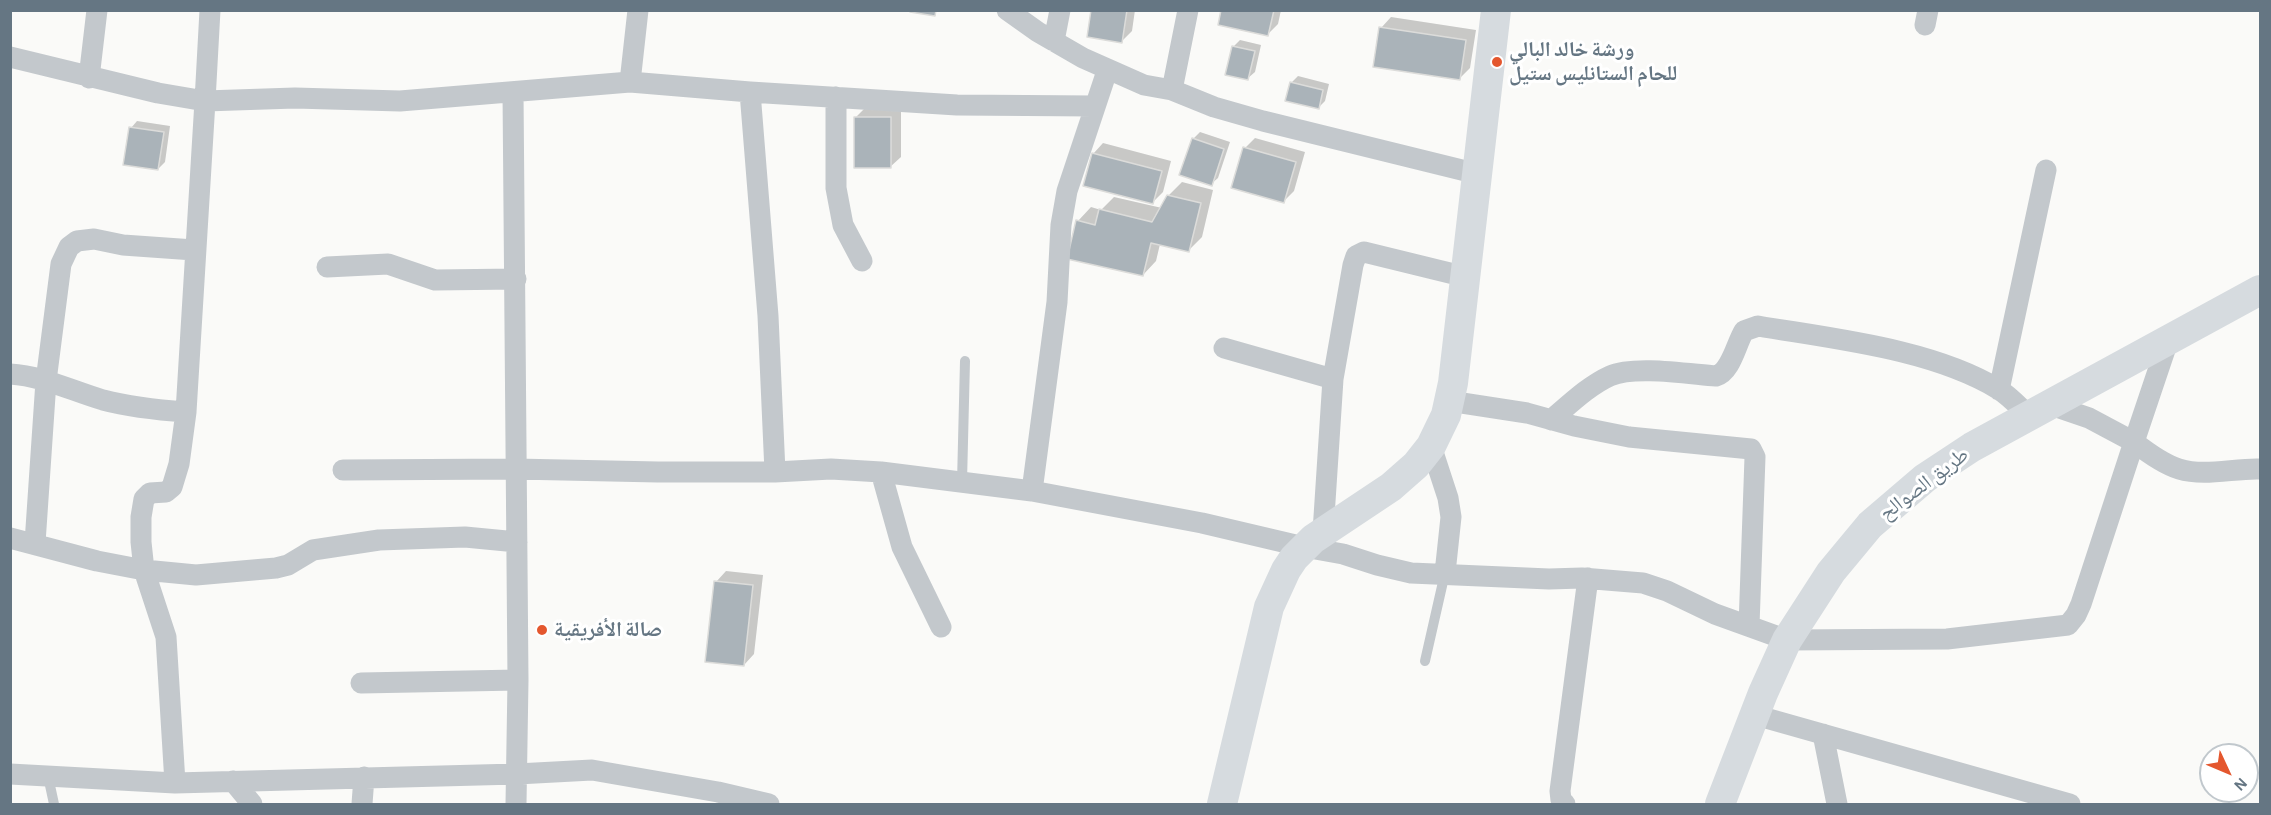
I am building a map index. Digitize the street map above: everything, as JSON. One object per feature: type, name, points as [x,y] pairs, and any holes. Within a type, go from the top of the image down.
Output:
[{"type":"street","points":[[88,78],[97,10]]},
{"type":"street","points":[[175,783],[166,638],[144,570],[141,517],[144,499],[150,493],[166,492],[175,480],[186,412],[210,10]]},
{"type":"street","points":[[630,82],[638,10]]},
{"type":"street","points":[[1007,10],[1054,41],[1107,71],[1144,85],[1172,90],[1214,107],[1263,121],[1478,174]]},
{"type":"street","points":[[1054,41],[1060,10]]},
{"type":"street","points":[[1172,90],[1188,10]]},
{"type":"street","points":[[1222,804],[1269,607],[1286,570],[1313,539],[1392,487],[1416,465],[1431,447],[1446,415],[1466,278],[1496,10]]},
{"type":"street","points":[[10,57],[88,78],[205,101],[295,98],[400,101],[630,82],[750,93],[957,105],[1094,106]]},
{"type":"street","points":[[1032,491],[1057,302],[1061,225],[1067,191],[1107,71]]},
{"type":"street","points":[[513,92],[516,279],[515,469],[518,542],[516,804]]},
{"type":"street","points":[[750,93],[768,316],[775,472]]},
{"type":"street","points":[[836,97],[836,188],[843,225],[862,261]]},
{"type":"street","points":[[1999,390],[2046,170]]},
{"type":"street","points":[[35,543],[46,381],[61,264],[69,247],[77,241],[94,239],[123,245],[194,250]]},
{"type":"street","points":[[1313,539],[1333,380],[1356,256],[1364,252],[1466,278]]},
{"type":"street","points":[[327,267],[388,264],[435,280],[516,279]]},
{"type":"street","name":"طريق الصوالح","points":[[1720,804],[1787,640],[1831,572],[1870,525],[1925,478],[1972,447],[2260,290]]},
{"type":"street","points":[[1551,420],[1595,385],[1612,375],[1638,371],[1723,375],[1728,369],[1744,331],[1758,326],[1902,352],[1957,370],[2041,411],[2089,418],[2134,442],[2162,462],[2180,470],[2216,472],[2260,469]]},
{"type":"street","points":[[343,470],[775,472],[831,469],[881,472],[1032,491],[1202,523],[1313,539],[1343,554],[1411,573],[1550,579],[1588,578],[1651,586],[1667,591],[1715,614],[1787,640],[1947,639],[2067,625],[2076,615],[2168,341]]},
{"type":"street","points":[[1224,348],[1333,380]]},
{"type":"street","points":[[10,374],[24,374],[104,400],[154,410],[186,412]]},
{"type":"street","points":[[1449,401],[1527,413],[1629,436],[1742,447],[1753,451],[1755,456],[1749,626]]},
{"type":"street","points":[[1431,447],[1448,498],[1451,517],[1445,573]]},
{"type":"street","points":[[881,472],[902,547],[942,627]]},
{"type":"street","points":[[10,538],[97,561],[144,570],[196,575],[276,568],[288,565],[313,550],[380,540],[465,537],[518,542]]},
{"type":"street","points":[[1565,804],[1561,800],[1560,791],[1588,578]]},
{"type":"street","points":[[361,683],[518,680]]},
{"type":"street","points":[[1755,715],[2070,804]]},
{"type":"street","points":[[1823,734],[1837,804]]},
{"type":"street","points":[[10,774],[175,783],[592,770],[716,798],[769,804]]},
{"type":"street","points":[[362,804],[364,777]]},
{"type":"street","points":[[233,782],[252,804]]},
{"type":"lane","points":[[962,482],[965,361]]},
{"type":"lane","points":[[1425,661],[1445,573]]},
{"type":"lane","points":[[48,776],[54,804]]},
{"type":"building","points":[[910,10],[936,10],[935,16],[910,12]]},
{"type":"building","points":[[1091,10],[1127,10],[1122,43],[1087,37]]},
{"type":"building","points":[[1221,10],[1274,10],[1268,36],[1218,25]]},
{"type":"building","points":[[1379,27],[1466,40],[1460,80],[1373,67]]},
{"type":"building","points":[[1232,46],[1255,51],[1248,80],[1225,75]]},
{"type":"building","points":[[1290,82],[1323,90],[1319,109],[1285,101]]},
{"type":"building","points":[[854,117],[891,117],[891,168],[854,168]]},
{"type":"building","points":[[129,127],[164,132],[158,170],[123,165]]},
{"type":"building","points":[[1192,138],[1224,149],[1212,186],[1179,175]]},
{"type":"building","points":[[1243,147],[1296,162],[1284,203],[1231,188]]},
{"type":"building","points":[[1092,153],[1162,171],[1153,204],[1083,186]]},
{"type":"building","points":[[1167,195],[1201,203],[1189,252],[1151,243],[1143,276],[1067,259],[1076,220],[1095,225],[1099,209],[1152,222]]},
{"type":"building","points":[[714,581],[753,585],[744,666],[705,662]]},
{"type":"place","name":"ورشة خالد البالي للحام الستانليس ستيل","points":[[1497,62]]},
{"type":"place","name":"صالة الأفريقية","points":[[542,630]]}]
